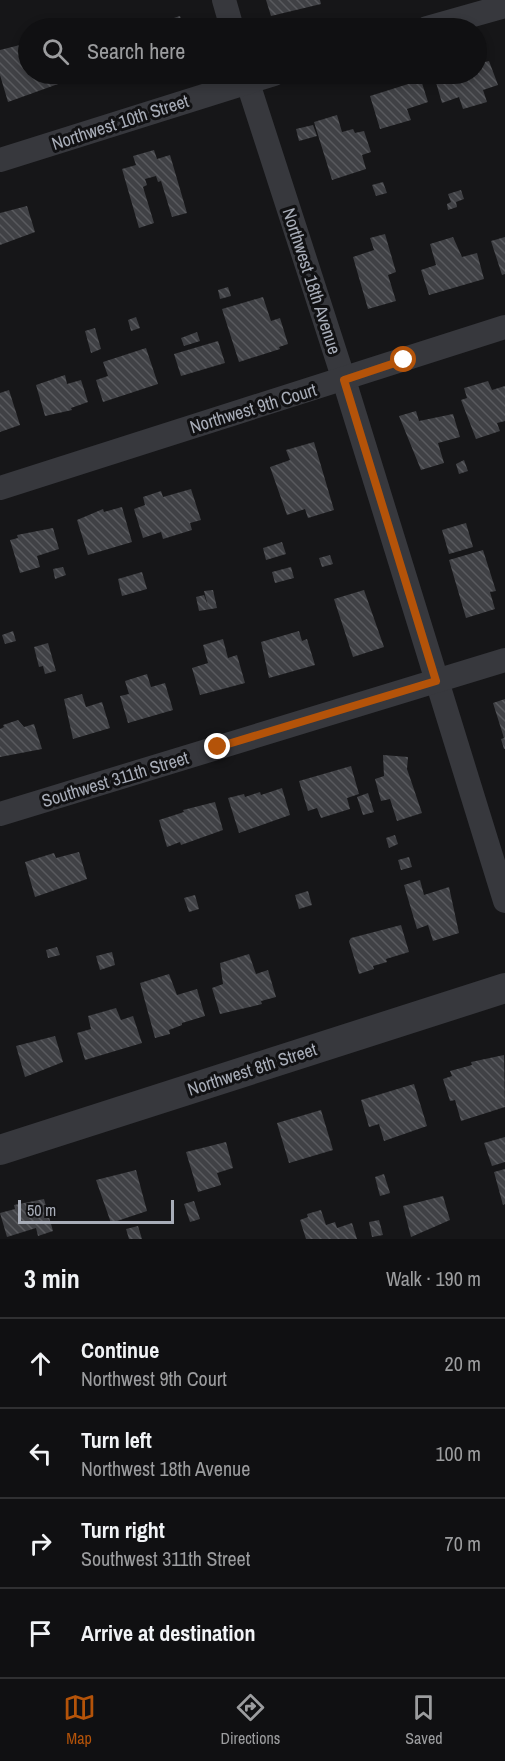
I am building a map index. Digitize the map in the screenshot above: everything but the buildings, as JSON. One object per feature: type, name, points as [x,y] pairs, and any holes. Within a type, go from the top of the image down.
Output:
[{"type":"street","points":[[224,0],[229,18]]},
{"type":"street","points":[[462,18],[505,6]]},
{"type":"street","name":"Northwest 10th Street","points":[[0,159],[225,84]]},
{"type":"street","name":"Northwest 18th Avenue","points":[[248,84],[344,380],[505,901]]},
{"type":"street","name":"Northwest 9th Court","points":[[0,488],[505,327]]},
{"type":"street","name":"Southwest 311th Street","points":[[0,814],[505,660]]},
{"type":"street","name":"Northwest 8th Street","points":[[0,1149],[505,988]]},
{"type":"route","points":[[218,747],[436,681],[344,380],[404,360]]}]
